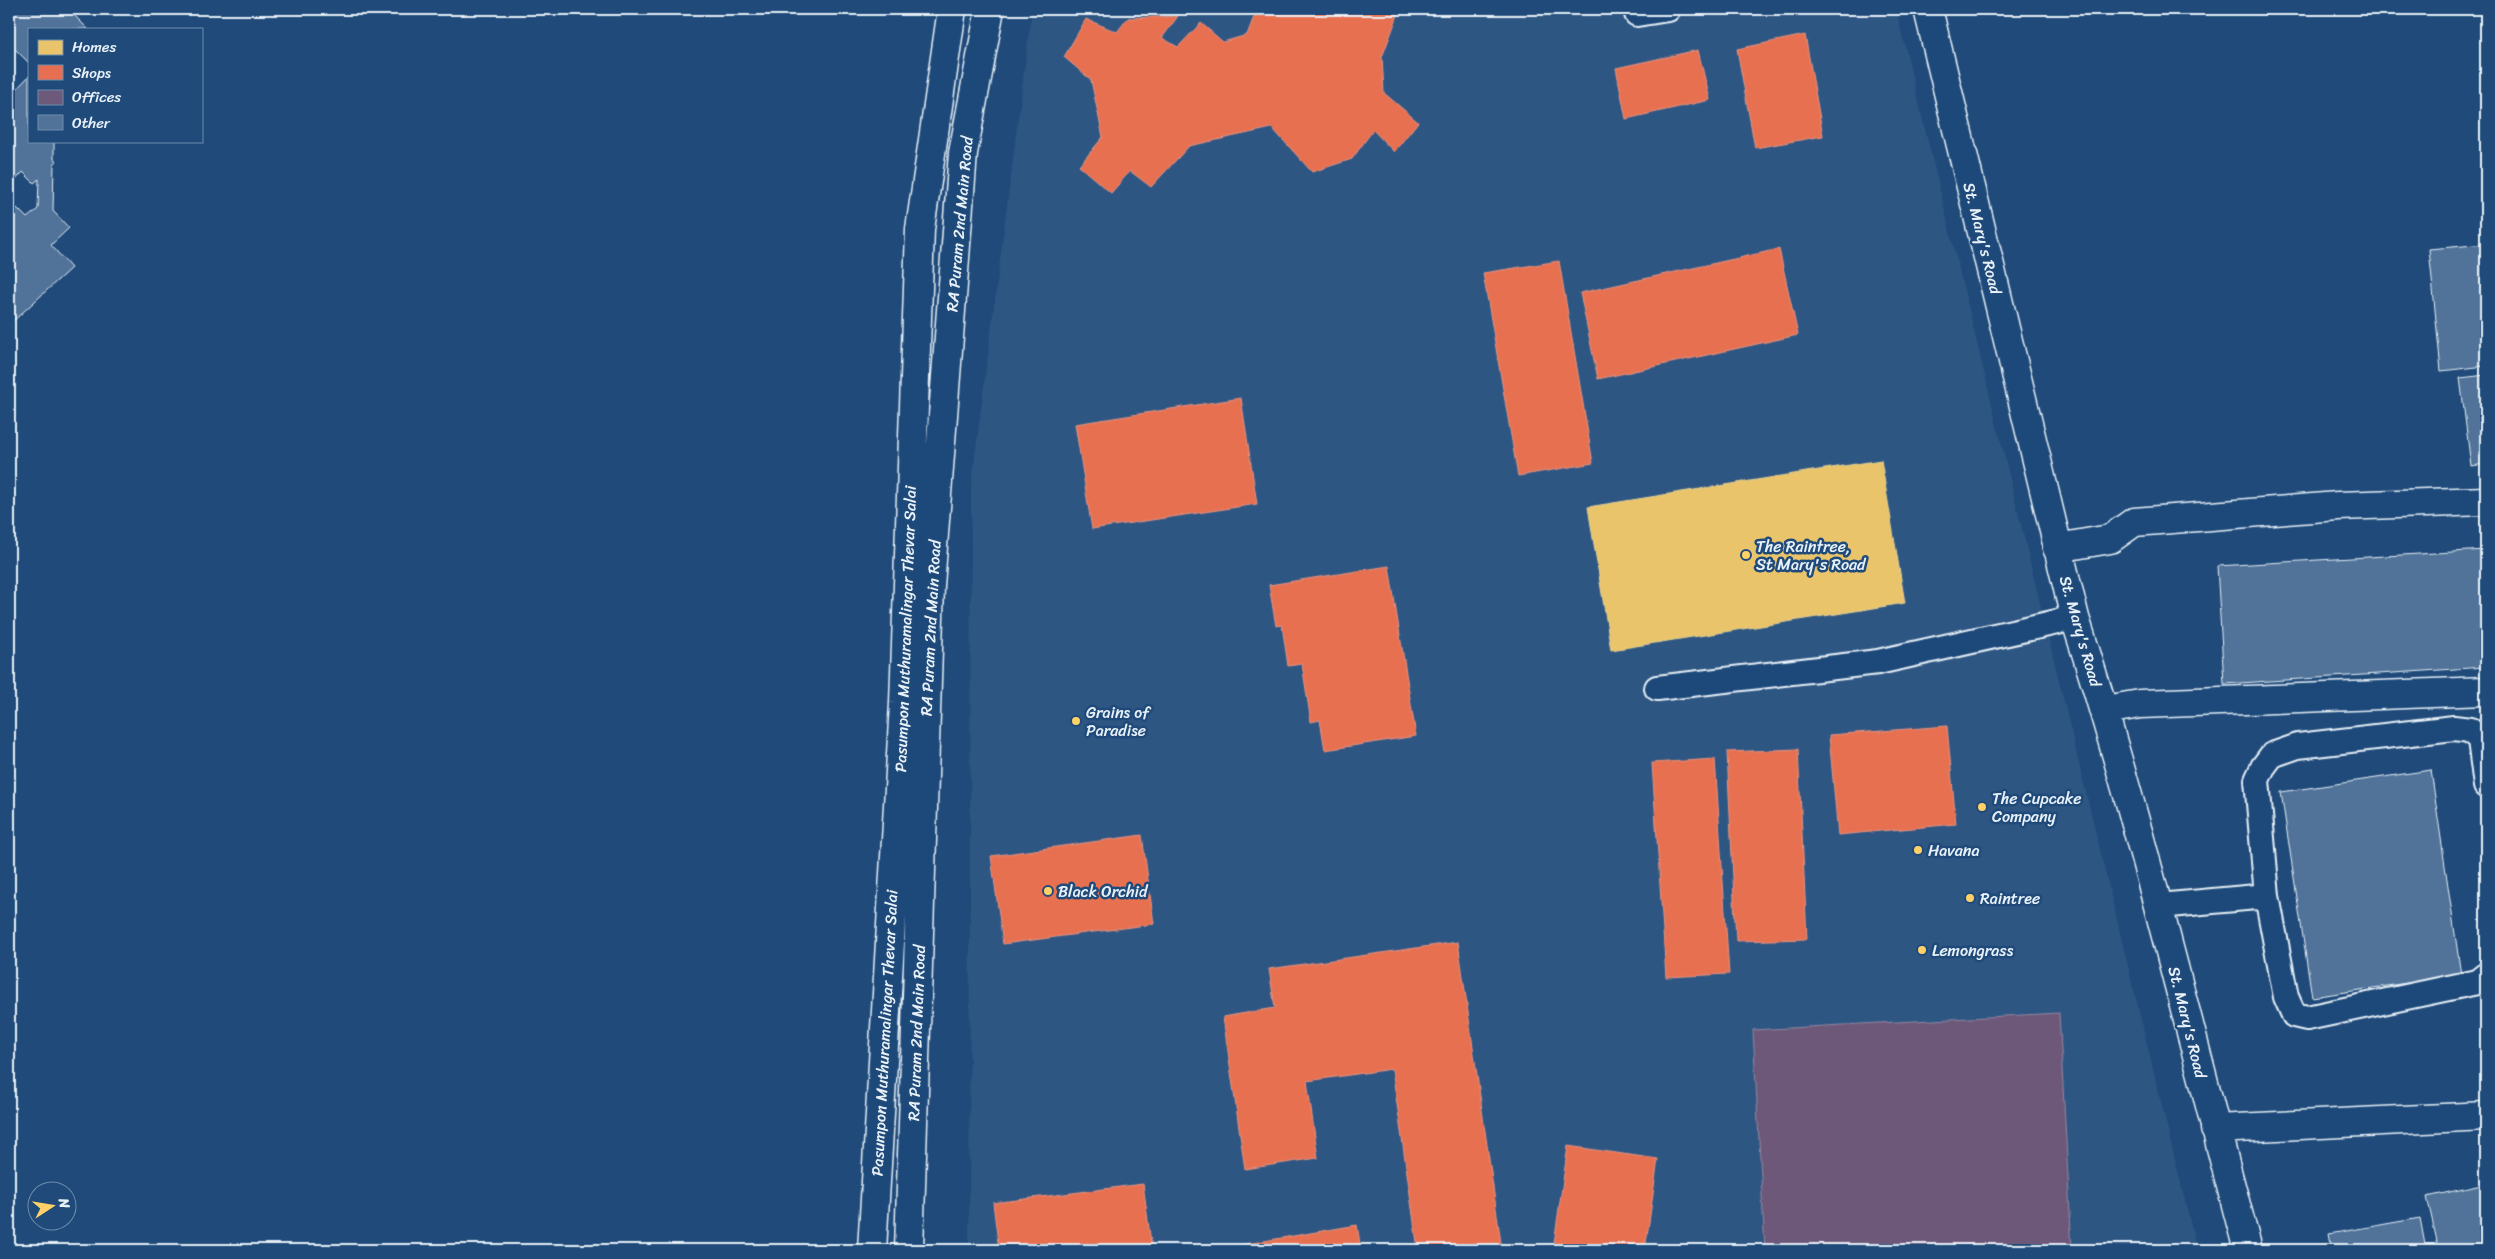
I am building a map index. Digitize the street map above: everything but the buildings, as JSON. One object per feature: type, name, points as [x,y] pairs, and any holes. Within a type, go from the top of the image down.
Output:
[{"type":"main road","name":"Pasumpon Muthuramalingar Thevar Salai","points":[[872,1250],[904,703],[920,229],[952,9]]},
{"type":"main road","name":"RA Puram 2nd Main Road","points":[[909,1250],[930,586],[963,153],[990,9]]},
{"type":"main road","name":"St. Mary's Road","points":[[1928,9],[2057,548],[2076,618],[2105,710],[2159,906],[2215,1129],[2248,1250]]},
{"type":"main road","points":[[2057,548],[2110,539],[2134,522],[2338,506],[2486,501]]},
{"type":"main road","points":[[2105,710],[2140,704],[2486,691]]},
{"type":"main road","points":[[2215,1129],[2486,1116]]},
{"type":"lane","points":[[1637,14],[1668,9]]},
{"type":"lane","points":[[1657,688],[1878,662],[2076,618]]},
{"type":"lane","points":[[2486,786],[2480,740],[2470,730],[2454,728],[2298,746],[2272,755],[2262,767],[2257,780],[2267,896],[2286,997],[2294,1015],[2307,1018],[2477,982],[2486,975]]},
{"type":"lane","points":[[2159,906],[2267,896]]},
{"type":"shaded area","points":[[1032,9],[1896,9],[2197,1250],[969,1250],[971,487]]},
{"type":"place","name":"The Raintree, St Mary's Road","points":[[1746,555]]},
{"type":"place","name":"Grains of Paradise","points":[[1076,721]]},
{"type":"place","name":"The Cupcake Company","points":[[1982,807]]},
{"type":"place","name":"Havana","points":[[1918,850]]},
{"type":"place","name":"Black Orchid","points":[[1048,891]]},
{"type":"place","name":"Raintree","points":[[1970,898]]},
{"type":"place","name":"Lemongrass","points":[[1922,950]]}]
